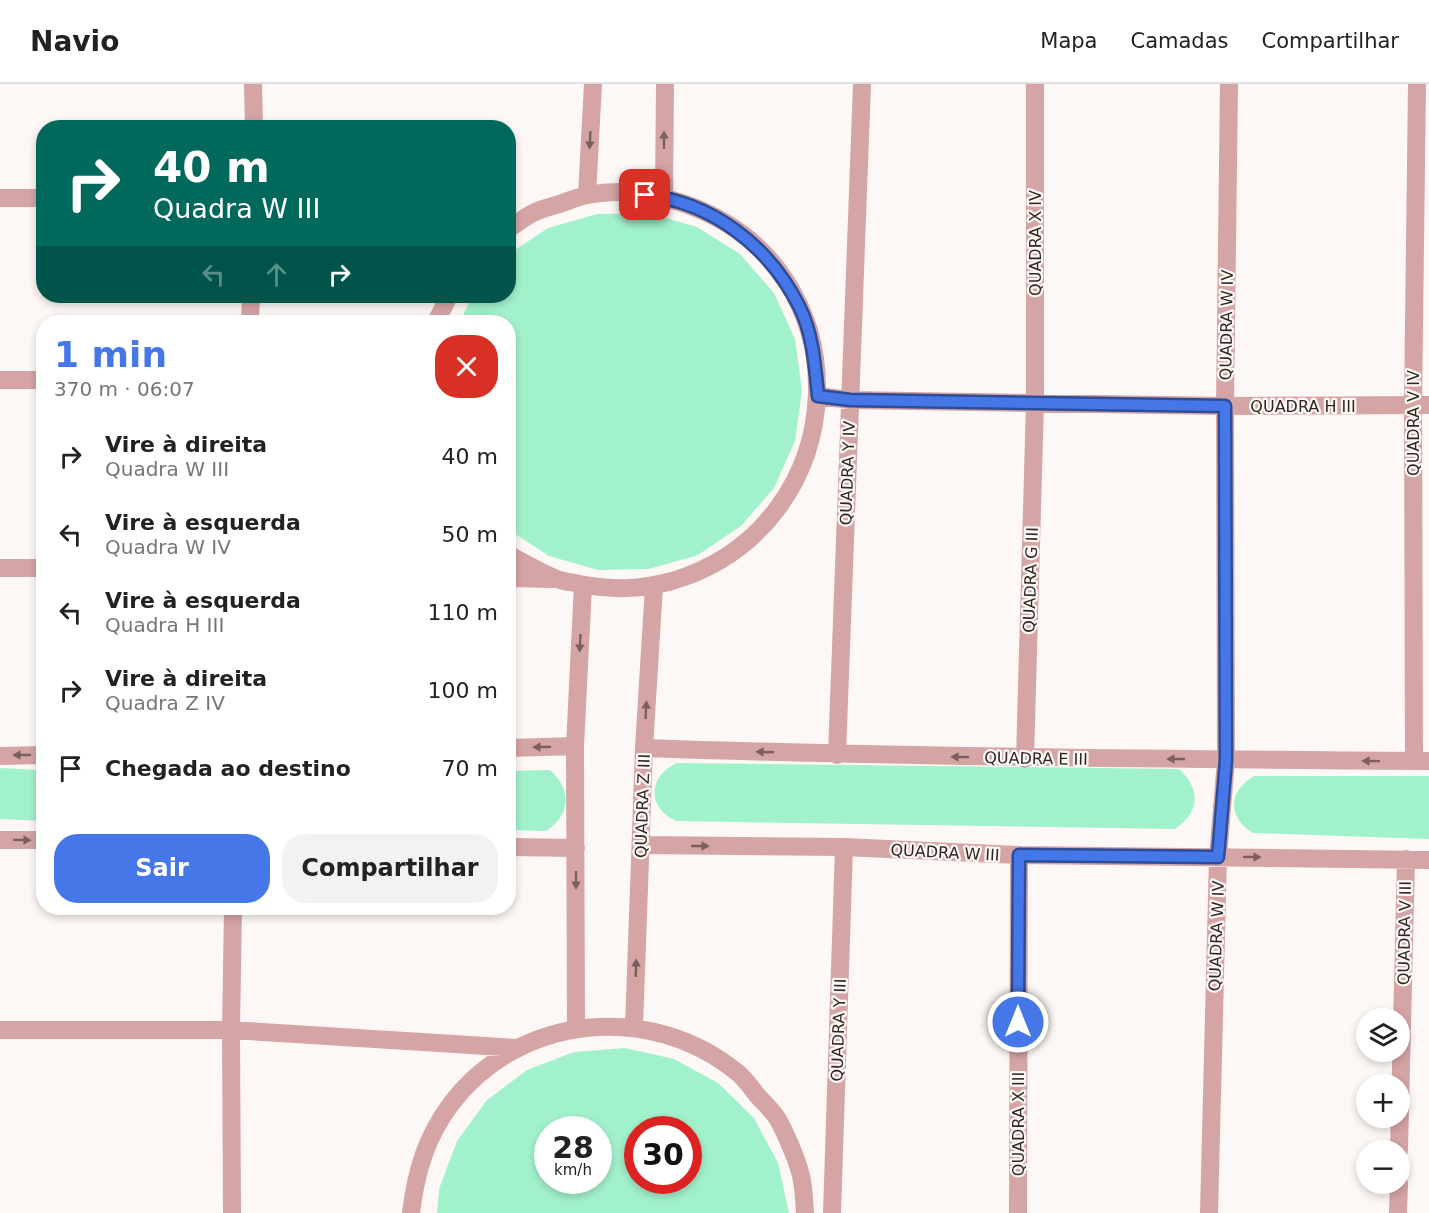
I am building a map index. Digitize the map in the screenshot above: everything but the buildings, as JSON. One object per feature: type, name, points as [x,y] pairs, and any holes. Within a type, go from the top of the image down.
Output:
[{"type":"street","points":[[253,84],[254,120]]},
{"type":"street","points":[[587,195],[593,84]]},
{"type":"street","points":[[664,197],[665,84]]},
{"type":"street","name":"QUADRA Y IV","points":[[837,755],[862,84]]},
{"type":"street","name":"QUADRA X IV","points":[[1035,84],[1035,402]]},
{"type":"street","name":"QUADRA W IV","points":[[1209,1213],[1218,857],[1226,760],[1225,406],[1229,84]]},
{"type":"street","name":"QUADRA V IV","points":[[1417,84],[1421,405],[1421,761]]},
{"type":"street","points":[[516,224],[535,212],[587,195],[626,192],[664,197],[707,212],[745,236],[777,268],[800,307],[814,351],[818,396],[812,441],[795,483],[769,520],[736,551],[697,573],[654,586],[625,589],[596,588],[558,580],[516,578]]},
{"type":"street","points":[[0,198],[36,198]]},
{"type":"street","points":[[516,211],[535,212]]},
{"type":"street","points":[[0,380],[36,380]]},
{"type":"street","name":"QUADRA H III","points":[[818,396],[850,400],[1225,406],[1421,405]]},
{"type":"street","name":"QUADRA G III","points":[[1025,759],[1035,402]]},
{"type":"street","points":[[516,558],[558,580]]},
{"type":"street","points":[[0,568],[36,568]]},
{"type":"street","points":[[576,1028],[575,746],[583,585]]},
{"type":"street","name":"QUADRA Z III","points":[[634,1027],[644,748],[654,586]]},
{"type":"street","points":[[516,748],[575,746]]},
{"type":"street","name":"QUADRA E III","points":[[644,748],[1025,759],[1421,761]]},
{"type":"street","points":[[0,756],[36,755]]},
{"type":"street","points":[[0,840],[36,840]]},
{"type":"street","name":"QUADRA W III","points":[[642,845],[844,847],[1019,855],[1429,860]]},
{"type":"street","points":[[516,847],[576,848]]},
{"type":"street","name":"QUADRA Y III","points":[[831,1213],[844,847]]},
{"type":"street","name":"QUADRA X III","points":[[1018,1213],[1019,855]]},
{"type":"street","name":"QUADRA V III","points":[[1399,1140],[1406,859]]},
{"type":"street","points":[[232,1213],[233,915]]},
{"type":"street","points":[[411,1213],[415,1180],[429,1140],[452,1104],[481,1072],[517,1048],[545,1036],[576,1028],[634,1027],[690,1042],[739,1074],[777,1118],[800,1172],[805,1213]]},
{"type":"street","points":[[0,1030],[231,1030],[517,1048]]},
{"type":"street","points":[[1398,1213],[1399,1194]]},
{"type":"green space","points":[[648,213],[697,227],[740,254],[774,293],[795,339],[802,390],[795,441],[774,488],[741,526],[698,555],[649,569],[598,570],[549,556],[516,535],[516,315],[463,315],[469,303],[516,303],[516,249],[548,228],[597,214]]},
{"type":"green space","points":[[677,763],[1179,769],[1191,784],[1195,800],[1189,815],[1175,829],[676,821],[659,808],[654,792],[660,776]]},
{"type":"green space","points":[[0,768],[36,770],[36,821],[0,819]]},
{"type":"green space","points":[[550,770],[562,786],[566,802],[564,810],[546,831],[516,830],[516,771]]},
{"type":"green space","points":[[1254,776],[1429,776],[1429,839],[1253,833],[1239,819],[1234,804],[1239,789]]},
{"type":"green space","points":[[625,1048],[674,1059],[718,1083],[754,1118],[778,1163],[789,1213],[437,1213],[439,1189],[457,1141],[487,1100],[527,1070],[574,1052]]},
{"type":"route","points":[[645,195],[664,197],[707,212],[745,236],[777,268],[800,307],[814,351],[818,396],[850,400],[1225,406],[1226,760],[1218,857],[1019,855],[1018,1022]]}]
